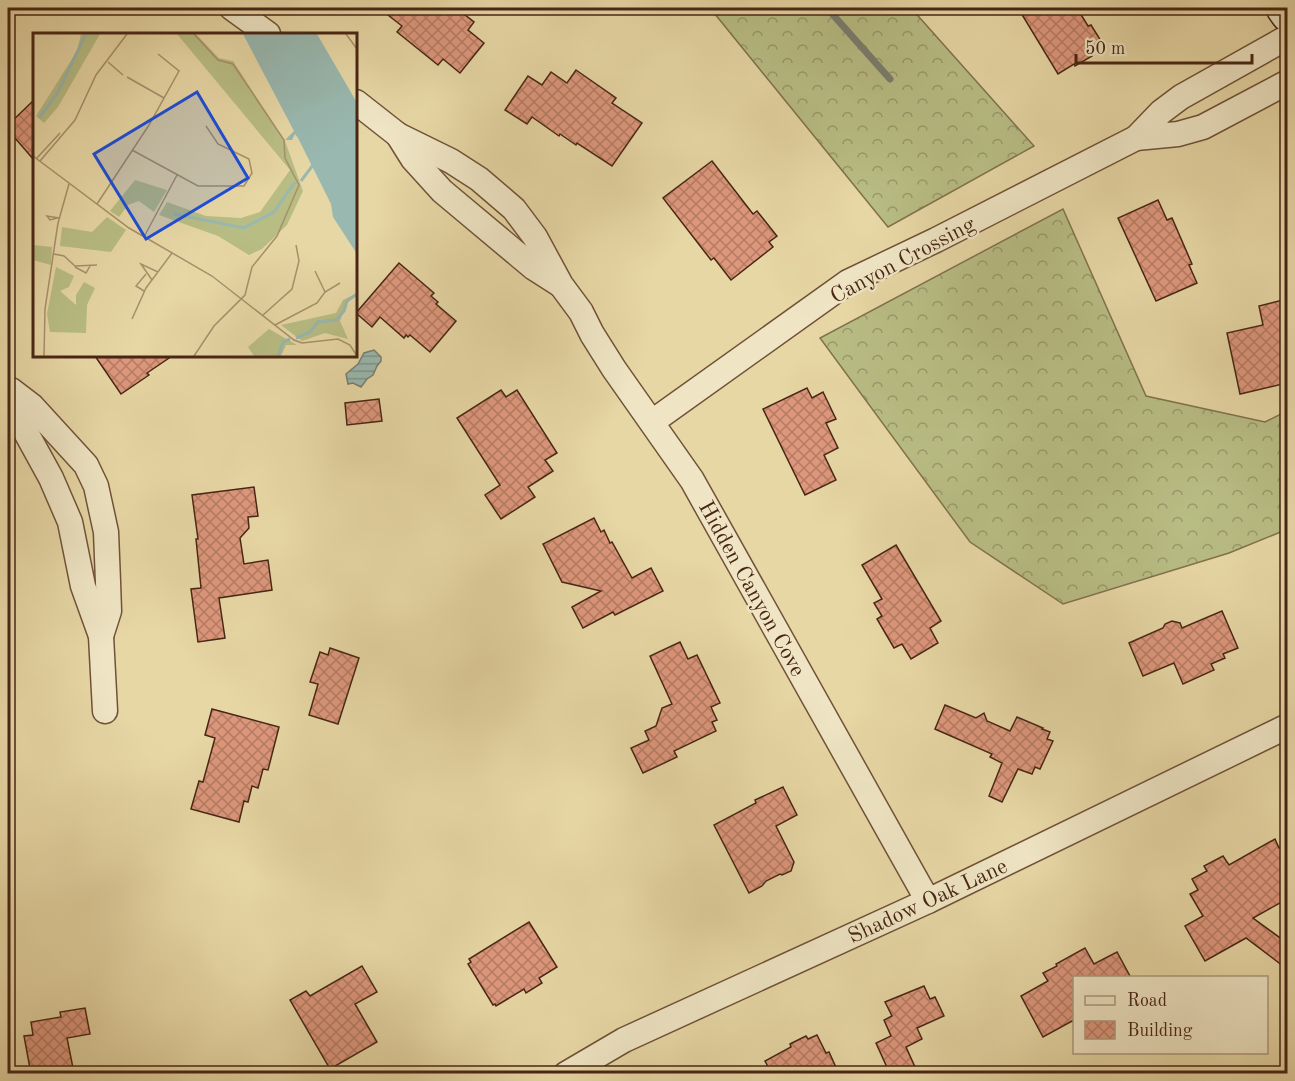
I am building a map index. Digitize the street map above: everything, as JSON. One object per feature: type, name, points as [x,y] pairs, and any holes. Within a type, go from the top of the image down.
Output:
[{"type":"street","points":[[232,8],[267,33]]},
{"type":"street","points":[[1283,8],[1287,15]]},
{"type":"street","name":"Canyon Crossing","points":[[652,422],[848,282],[1136,138],[1161,111],[1181,97],[1287,37]]},
{"type":"street","name":"Canyon Crossing","points":[[1136,138],[1178,134],[1203,127],[1287,82]]},
{"type":"street","name":"Hidden Canyon Cove","points":[[357,103],[398,135],[451,161],[479,179],[514,210],[535,237],[561,285],[581,312],[614,369],[692,480],[928,901]]},
{"type":"street","name":"Hidden Canyon Cove","points":[[398,135],[413,159],[442,191],[534,268],[561,285]]},
{"type":"street","points":[[9,388],[23,427],[51,478],[70,522],[83,586],[100,636],[105,711]]},
{"type":"street","points":[[9,388],[32,406],[86,465],[96,486],[106,532],[109,611],[100,636]]},
{"type":"street","name":"Shadow Oak Lane","points":[[566,1074],[624,1040],[928,901],[1287,726]]},
{"type":"green space","points":[[710,8],[911,8],[1034,146],[888,227]]},
{"type":"green space","points":[[1063,209],[1146,396],[1265,422],[1287,411],[1288,529],[1229,553],[1063,604],[970,542],[820,338]]},
{"type":"water","points":[[374,350],[381,357],[381,361],[373,375],[361,387],[353,383],[348,384],[346,374],[358,364],[364,353]]},
{"type":"building","points":[[379,8],[456,8],[474,22],[468,30],[484,43],[460,73],[443,59],[438,65],[397,32],[402,26]]},
{"type":"building","points":[[1018,8],[1077,8],[1101,41],[1088,49],[1092,56],[1058,74]]},
{"type":"building","points":[[576,70],[616,98],[612,103],[642,123],[612,166],[577,143],[576,145],[560,134],[559,136],[532,117],[527,124],[505,110],[528,76],[542,85],[551,72],[567,83]]},
{"type":"building","points":[[33,101],[33,159],[8,130],[8,125]]},
{"type":"building","points":[[712,161],[753,214],[757,211],[777,236],[769,242],[773,247],[731,280],[714,258],[711,260],[663,198]]},
{"type":"building","points":[[1158,200],[1167,220],[1172,218],[1192,264],[1189,265],[1197,283],[1156,301],[1118,218]]},
{"type":"building","points":[[399,263],[434,293],[431,296],[438,302],[436,304],[456,321],[430,352],[410,335],[404,338],[380,317],[372,327],[357,312]]},
{"type":"building","points":[[1287,299],[1287,383],[1240,394],[1227,333],[1263,325],[1259,306]]},
{"type":"building","points":[[96,357],[171,357],[147,373],[149,375],[121,394]]},
{"type":"building","points":[[807,388],[812,398],[823,392],[836,419],[826,423],[838,448],[824,455],[836,480],[805,495],[763,409]]},
{"type":"building","points":[[501,390],[506,397],[517,390],[557,453],[545,460],[553,471],[528,487],[535,497],[501,519],[485,495],[500,485],[457,418]]},
{"type":"building","points":[[379,399],[382,421],[347,425],[345,403]]},
{"type":"building","points":[[254,487],[258,516],[248,517],[249,528],[240,538],[244,564],[268,560],[272,590],[219,598],[225,638],[198,642],[191,589],[201,588],[192,495]]},
{"type":"building","points":[[594,518],[601,532],[604,530],[610,543],[612,542],[632,578],[651,568],[663,591],[615,615],[613,612],[583,628],[572,607],[601,591],[562,582],[543,544]]},
{"type":"building","points":[[896,545],[941,621],[930,628],[938,643],[911,659],[902,644],[894,648],[877,619],[882,616],[874,603],[882,599],[862,565]]},
{"type":"building","points":[[1222,611],[1238,648],[1223,654],[1225,658],[1211,664],[1214,670],[1183,684],[1174,663],[1143,676],[1129,643],[1163,628],[1165,624],[1172,621],[1180,623],[1182,628]]},
{"type":"building","points":[[680,642],[688,659],[697,655],[720,703],[711,707],[717,720],[712,722],[716,731],[674,751],[677,757],[643,773],[631,748],[649,740],[645,731],[656,726],[662,708],[672,704],[650,656]]},
{"type":"building","points":[[330,648],[359,658],[338,724],[309,715],[318,684],[310,682],[320,652],[328,655]]},
{"type":"building","points":[[945,705],[976,718],[984,713],[987,721],[1010,731],[1017,717],[1050,732],[1047,739],[1053,741],[1040,769],[1035,767],[1032,774],[1018,769],[1002,802],[989,796],[1002,763],[990,757],[992,754],[935,729]]},
{"type":"building","points":[[212,709],[279,727],[268,770],[263,769],[258,788],[252,786],[248,802],[244,801],[239,822],[191,809],[199,781],[203,782],[215,738],[205,735]]},
{"type":"building","points":[[783,787],[797,815],[776,826],[794,862],[791,871],[766,881],[749,893],[714,825],[756,803],[755,800]]},
{"type":"building","points":[[1275,839],[1279,848],[1287,843],[1287,899],[1253,918],[1287,943],[1287,969],[1246,938],[1205,961],[1185,926],[1203,916],[1190,894],[1198,890],[1192,879],[1207,871],[1204,866],[1223,856],[1229,865]]},
{"type":"building","points":[[529,922],[557,967],[539,978],[542,983],[526,993],[524,989],[496,1006],[493,1005],[468,964],[471,962],[469,959]]},
{"type":"building","points":[[1085,948],[1094,964],[1117,952],[1130,976],[1073,976],[1073,1021],[1043,1037],[1021,996],[1048,981],[1043,973],[1057,966],[1056,964]]},
{"type":"building","points":[[362,966],[377,992],[355,1004],[377,1042],[330,1069],[290,1000],[306,991],[310,996]]},
{"type":"building","points":[[924,986],[930,999],[935,997],[944,1016],[917,1028],[922,1039],[906,1047],[915,1067],[902,1074],[890,1074],[876,1043],[891,1036],[884,1020],[892,1016],[885,1002]]},
{"type":"building","points":[[85,1008],[90,1034],[67,1038],[73,1068],[60,1071],[61,1074],[31,1074],[24,1036],[33,1035],[31,1022],[61,1017],[60,1012]]},
{"type":"building","points":[[817,1035],[826,1053],[829,1052],[839,1074],[772,1074],[765,1061],[806,1036],[808,1039]]},
{"type":"waterway","points":[[827,8],[890,79]]}]
